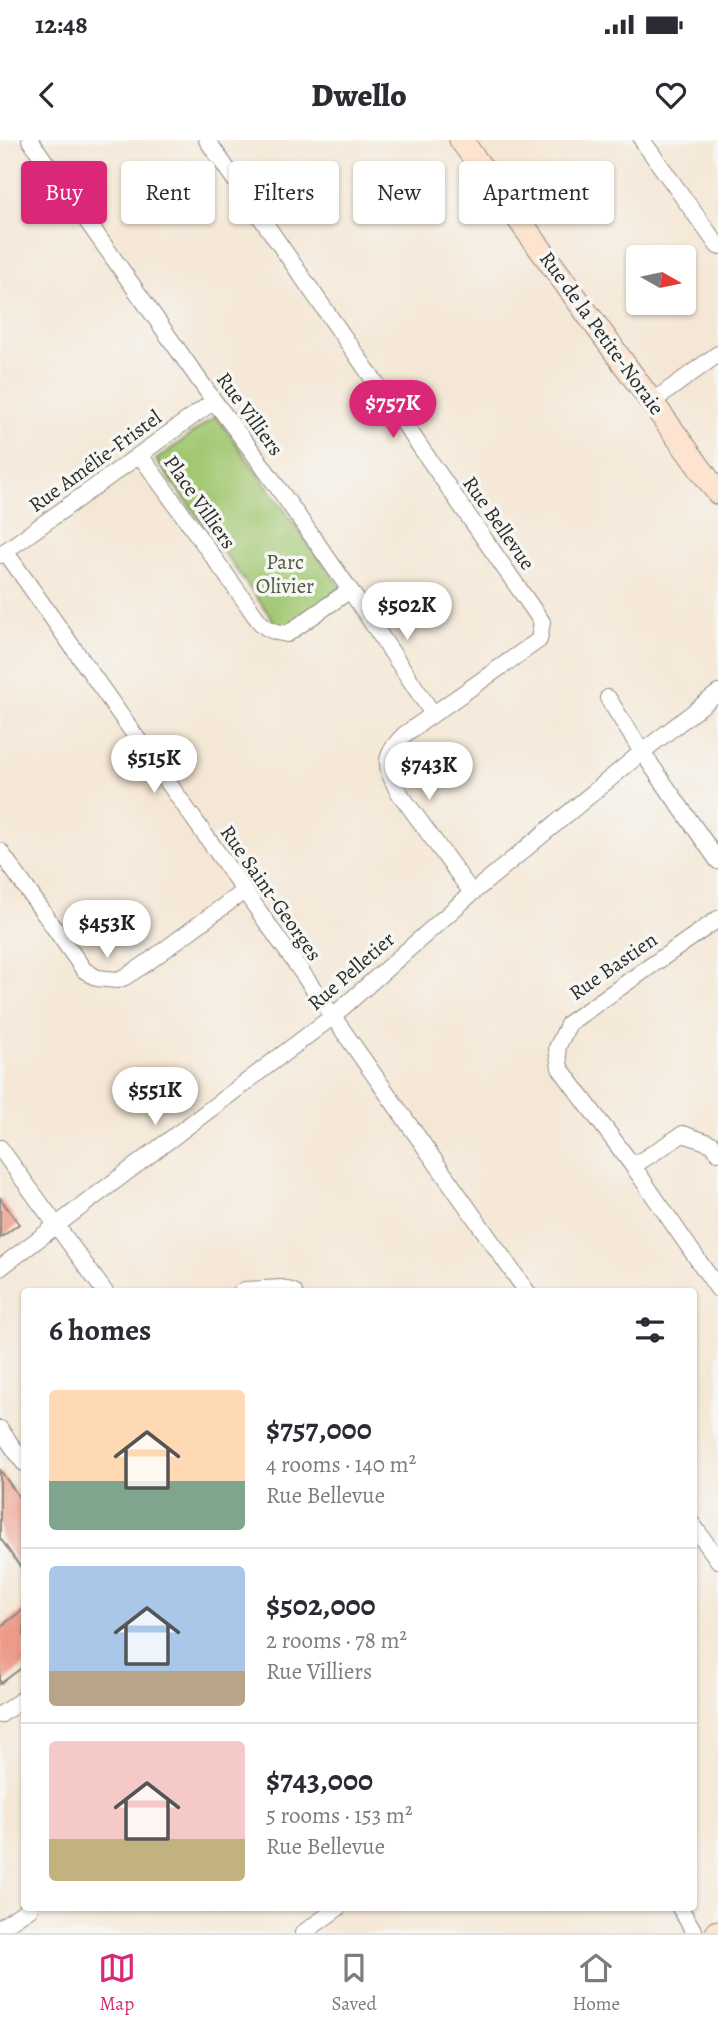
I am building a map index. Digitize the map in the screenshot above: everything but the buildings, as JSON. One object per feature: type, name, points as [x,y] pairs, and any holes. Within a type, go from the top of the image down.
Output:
[{"type":"street","name":"Rue Villiers","points":[[30,140],[350,590],[433,714]]},
{"type":"street","name":"Rue Bellevue","points":[[207,140],[542,622],[540,640],[433,714],[393,745],[388,754],[387,766],[398,791],[472,893]]},
{"type":"street","name":"Rue de la Petite-Noraie","points":[[461,140],[718,493]]},
{"type":"street","points":[[642,140],[718,246]]},
{"type":"street","points":[[652,402],[718,354]]},
{"type":"street","name":"Rue Amélie-Fristel","points":[[3,553],[214,401]]},
{"type":"street","name":"Place Villiers","points":[[140,455],[258,623],[275,633],[287,634],[350,590]]},
{"type":"street","name":"Rue Saint-Georges","points":[[3,553],[524,1288]]},
{"type":"street","name":"Rue Pelletier","points":[[0,1268],[332,1017],[472,893],[642,752],[718,693]]},
{"type":"street","points":[[608,698],[642,752],[718,860]]},
{"type":"street","points":[[0,851],[85,970],[97,978],[117,980],[125,977],[244,891]]},
{"type":"street","name":"Rue Bastien","points":[[718,919],[569,1023],[557,1048],[560,1068],[634,1166],[718,1289]]},
{"type":"street","points":[[634,1166],[683,1134],[712,1144],[718,1152]]},
{"type":"street","points":[[0,1148],[102,1288]]},
{"type":"street","points":[[0,1429],[21,1459]]},
{"type":"street","points":[[697,1531],[718,1560]]},
{"type":"street","points":[[0,1715],[21,1700]]},
{"type":"street","points":[[0,1928],[26,1911]]},
{"type":"street","points":[[303,1933],[334,1911]]},
{"type":"street","points":[[682,1911],[695,1933]]},
{"type":"green space","name":"Parc Olivier","points":[[216,416],[341,588],[282,632],[156,460]]}]
